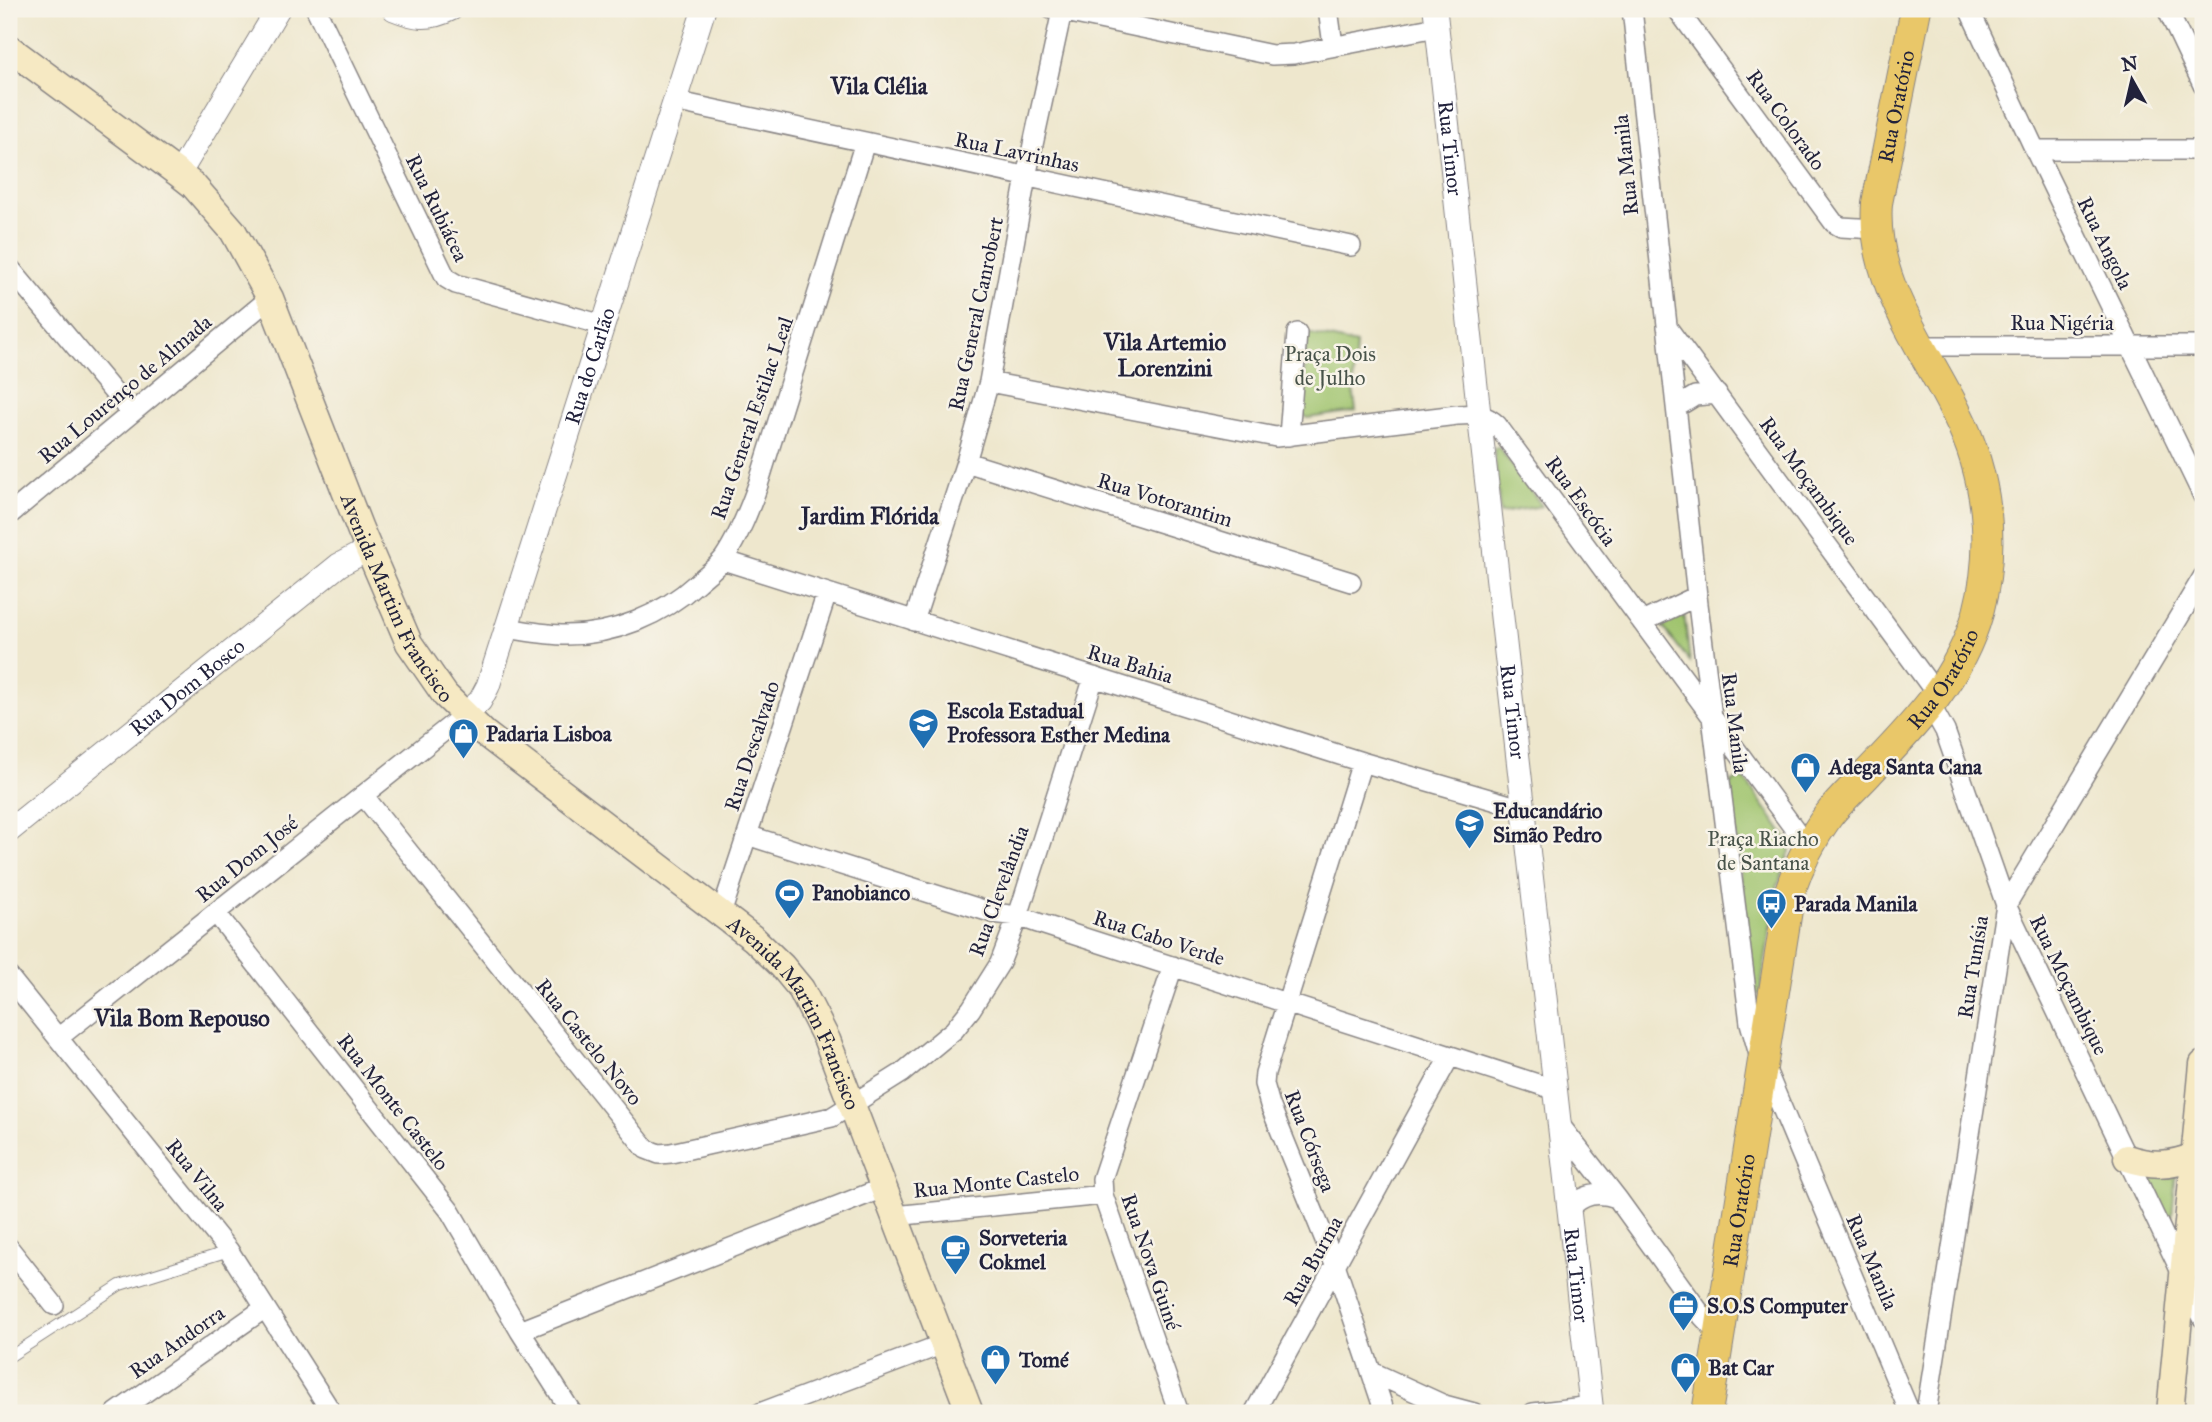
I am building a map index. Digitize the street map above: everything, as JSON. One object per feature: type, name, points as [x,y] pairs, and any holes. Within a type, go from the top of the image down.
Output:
[{"type":"main road","name":"Rua Oratório","points":[[1707,1413],[1790,891],[1804,854],[1831,812],[1935,701],[1962,655],[1983,593],[1988,535],[1985,498],[1975,455],[1957,414],[1894,296],[1885,273],[1876,229],[1877,203],[1916,9]]},
{"type":"main road","name":"Avenida Martim Francisco","points":[[9,48],[193,185],[233,230],[270,298],[409,643],[418,660],[445,695],[484,733],[754,939],[801,989],[827,1040],[970,1413]]},
{"type":"main road","points":[[2170,1413],[2197,1150],[2203,1064]]},
{"type":"main road","points":[[2127,1158],[2154,1165],[2181,1161],[2197,1150]]},
{"type":"street","points":[[179,174],[278,9]]},
{"type":"street","name":"Rua Rubiácea","points":[[316,9],[446,278],[456,284],[603,325]]},
{"type":"street","points":[[394,9],[421,18],[451,9]]},
{"type":"street","name":"Rua do Carlão","points":[[464,715],[485,693],[704,9]]},
{"type":"street","points":[[1328,9],[1333,45]]},
{"type":"street","name":"Rua Manila","points":[[1632,9],[1697,596],[1750,1023],[1763,1062],[1910,1413]]},
{"type":"street","name":"Rua Colorado","points":[[1677,9],[1834,223],[1841,227],[1876,229]]},
{"type":"street","name":"Rua Angola","points":[[1969,9],[2203,496]]},
{"type":"street","points":[[2167,9],[2203,85]]},
{"type":"street","points":[[1056,10],[1116,16],[1272,55],[1294,54],[1436,18]]},
{"type":"street","name":"Rua General Canrobert","points":[[914,621],[989,382],[1056,10]]},
{"type":"street","name":"Rua Timor","points":[[1436,18],[1592,1410]]},
{"type":"street","name":"Rua Lavrinhas","points":[[674,101],[1351,246]]},
{"type":"street","name":"Rua General Estilac Leal","points":[[507,628],[567,635],[589,633],[629,623],[667,607],[723,559],[741,527],[758,485],[865,142]]},
{"type":"street","points":[[2035,150],[2203,150]]},
{"type":"street","points":[[9,267],[131,413]]},
{"type":"street","name":"Rua Lourenço de Almada","points":[[9,515],[270,298]]},
{"type":"street","name":"Rua Moçambique","points":[[1667,327],[1935,701],[2006,905],[2203,1318]]},
{"type":"street","points":[[1289,436],[1297,333]]},
{"type":"street","name":"Rua Nigéria","points":[[1920,346],[2203,346]]},
{"type":"street","points":[[989,382],[1267,436],[1289,436],[1479,414]]},
{"type":"street","points":[[1677,407],[1695,396],[1717,394]]},
{"type":"street","name":"Rua Escócia","points":[[1479,414],[1489,417],[1497,425],[1796,831]]},
{"type":"street","name":"Rua Votorantim","points":[[966,462],[1351,582]]},
{"type":"street","name":"Rua Dom Bosco","points":[[9,831],[339,565],[369,549]]},
{"type":"street","name":"Rua Bahia","points":[[723,559],[1362,762],[1524,809]]},
{"type":"street","name":"Rua Tunísia","points":[[1926,1413],[2006,905],[2203,577]]},
{"type":"street","name":"Rua Descalvado","points":[[721,914],[827,593]]},
{"type":"street","points":[[1642,622],[1697,596]]},
{"type":"street","name":"Rua Clevelândia","points":[[852,1106],[867,1093],[902,1073],[954,1030],[995,971],[1018,916],[1094,677]]},
{"type":"street","name":"Rua Dom José","points":[[58,1038],[464,715]]},
{"type":"street","name":"Rua Córsega","points":[[1362,762],[1265,1073],[1266,1094],[1336,1267],[1385,1413]]},
{"type":"street","name":"Rua Castelo Novo","points":[[363,795],[646,1149],[659,1154],[671,1153],[832,1117],[852,1106]]},
{"type":"street","name":"Rua Cabo Verde","points":[[747,835],[993,914],[1018,916],[1556,1090]]},
{"type":"street","name":"Rua Monte Castelo","points":[[216,913],[450,1211],[520,1331],[572,1413]]},
{"type":"street","name":"Rua Nova Guiné","points":[[1173,967],[1102,1179],[1103,1195],[1179,1413]]},
{"type":"street","name":"Rua Vilna","points":[[9,977],[229,1251],[332,1413]]},
{"type":"street","name":"Rua Burma","points":[[1254,1413],[1450,1056]]},
{"type":"street","points":[[1560,1125],[1617,1198],[1703,1317],[1720,1335]]},
{"type":"street","name":"Rua Monte Castelo","points":[[520,1331],[883,1188]]},
{"type":"street","points":[[1569,1209],[1577,1201],[1597,1193],[1617,1198]]},
{"type":"street","name":"Rua Monte Castelo","points":[[894,1216],[1103,1195]]},
{"type":"street","points":[[9,1248],[54,1305]]},
{"type":"street","name":"Rua Andorra","points":[[116,1413],[265,1308]]},
{"type":"street","points":[[760,1413],[943,1344]]},
{"type":"street","points":[[1371,1372],[1444,1405],[1474,1413]]},
{"type":"street","points":[[1533,1413],[1592,1410]]},
{"type":"lane","points":[[9,1357],[120,1285],[229,1251]]},
{"type":"green space","name":"Praça Dois de Julho","points":[[1307,333],[1356,344],[1353,388],[1356,411],[1308,418],[1302,414]]},
{"type":"green space","points":[[1497,447],[1542,506],[1500,513],[1494,448]]},
{"type":"green space","points":[[1684,613],[1690,662],[1660,623]]},
{"type":"green space","name":"Praça Riacho de Santana","points":[[1741,778],[1746,781],[1792,846],[1776,891],[1760,993],[1755,996],[1730,786]]},
{"type":"green space","points":[[2176,1172],[2172,1218],[2168,1221],[2145,1174]]},
{"type":"place","name":"Escola Estadual Professora Esther Medina","points":[[924,750]]},
{"type":"place","name":"Padaria Lisboa","points":[[463,761]]},
{"type":"place","name":"Adega Santa Cana","points":[[1806,794]]},
{"type":"place","name":"Educandário Simão Pedro","points":[[1470,850]]},
{"type":"place","name":"Panobianco","points":[[789,920]]},
{"type":"place","name":"Parada Manila","points":[[1771,931]]},
{"type":"place","name":"Sorveteria Cokmel","points":[[956,1277]]},
{"type":"place","name":"S.O.S Computer","points":[[1684,1333]]},
{"type":"place","name":"Tomé","points":[[996,1387]]},
{"type":"place","name":"Bat Car","points":[[1685,1395]]},
{"type":"district","name":"Vila Clélia","points":[[879,86]]},
{"type":"district","name":"Vila Artemio Lorenzini","points":[[1165,355]]},
{"type":"district","name":"Jardim Flórida","points":[[870,516]]},
{"type":"district","name":"Vila Bom Repouso","points":[[182,1018]]}]
